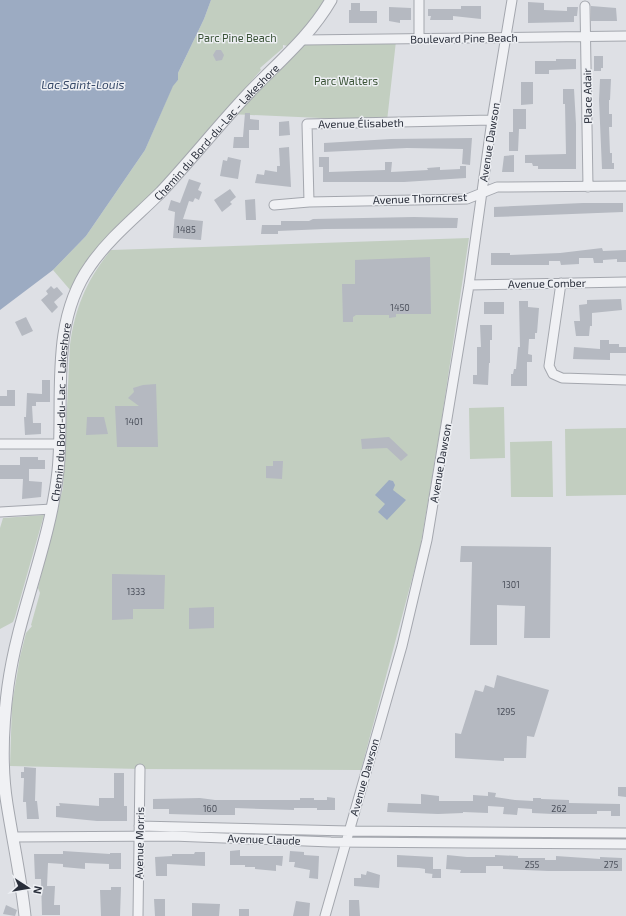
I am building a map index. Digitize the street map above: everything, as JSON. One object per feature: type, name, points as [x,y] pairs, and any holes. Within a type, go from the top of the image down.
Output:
[{"type":"street","name":"Chemin du Bord-du-Lac - Lakeshore","points":[[25,916],[13,837],[3,788],[2,776],[6,706],[10,669],[52,509],[58,469],[64,332],[71,306],[88,269],[110,241],[160,193],[229,114],[303,40],[318,21],[331,0]]},
{"type":"street","points":[[418,39],[419,0]]},
{"type":"street","name":"Avenue Dawson","points":[[325,916],[413,605],[427,540],[469,285],[492,120],[512,0]]},
{"type":"street","name":"Place Adair","points":[[585,6],[588,187]]},
{"type":"street","name":"Boulevard Pine Beach","points":[[303,40],[626,36]]},
{"type":"street","name":"Avenue Élisabeth","points":[[309,202],[307,124],[492,120]]},
{"type":"street","name":"Avenue Thorncrest","points":[[274,205],[309,202],[467,198],[496,187],[626,186]]},
{"type":"street","name":"Avenue Comber","points":[[469,285],[626,282]]},
{"type":"street","points":[[561,283],[549,366],[553,374],[562,378],[626,380]]},
{"type":"street","points":[[0,444],[59,444]]},
{"type":"street","points":[[0,512],[52,509]]},
{"type":"street","name":"Avenue Morris","points":[[138,916],[140,769]]},
{"type":"street","name":"Avenue Claude","points":[[139,826],[349,831],[626,833]]},
{"type":"street","points":[[515,844],[516,832]]},
{"type":"street","name":"Avenue Claude","points":[[13,837],[172,836],[346,842],[626,844]]},
{"type":"green space","name":"Parc Pine Beach","points":[[211,0],[326,0],[313,19],[288,46],[283,45],[283,48],[260,68],[261,70],[181,163],[102,243],[90,258],[71,291],[53,270],[86,236],[145,150],[173,85],[178,80],[178,73],[204,19]]},
{"type":"green space","name":"Parc Walters","points":[[303,40],[396,41],[387,121],[229,114]]},
{"type":"green space","points":[[469,238],[420,549],[361,770],[140,769],[10,766],[12,704],[20,657],[26,633],[32,626],[31,625],[40,593],[38,588],[63,488],[72,331],[83,294],[95,272],[111,250]]},
{"type":"green space","points":[[504,407],[505,458],[470,459],[469,408]]},
{"type":"green space","points":[[626,428],[626,495],[566,496],[565,429]]},
{"type":"green space","points":[[552,441],[553,497],[511,497],[510,442]]},
{"type":"green space","points":[[44,515],[15,617],[13,622],[0,629],[0,528],[3,518]]},
{"type":"water","name":"Lac Saint-Louis","points":[[0,0],[211,0],[204,19],[178,73],[178,80],[173,86],[145,150],[86,236],[53,270],[0,310]]},
{"type":"water","points":[[389,480],[393,481],[395,485],[393,490],[406,500],[387,520],[378,512],[385,504],[375,495]]},
{"type":"building","points":[[528,2],[544,3],[544,10],[567,11],[567,7],[578,7],[577,16],[574,16],[574,22],[528,23]]},
{"type":"building","points":[[351,3],[360,3],[360,11],[377,11],[377,23],[349,23],[349,10],[351,10]]},
{"type":"building","points":[[461,6],[481,6],[481,19],[453,16],[453,20],[430,20],[431,16],[428,16],[428,9],[461,9]]},
{"type":"building","points":[[591,6],[616,8],[617,21],[591,21]]},
{"type":"building","points":[[389,7],[411,8],[411,20],[400,20],[400,23],[389,21]]},
{"type":"building","points":[[216,50],[221,50],[224,55],[222,60],[216,61],[213,55]]},
{"type":"building","points":[[594,56],[603,56],[603,68],[601,68],[601,71],[594,71]]},
{"type":"building","points":[[556,59],[576,59],[576,69],[549,70],[549,74],[535,74],[535,61],[556,61]]},
{"type":"building","points":[[600,79],[611,79],[609,114],[612,114],[612,127],[609,127],[610,153],[612,153],[612,163],[614,163],[614,169],[602,169],[599,100]]},
{"type":"building","points":[[521,82],[533,82],[533,104],[521,105]]},
{"type":"building","points":[[563,89],[574,89],[576,169],[538,169],[538,166],[533,166],[532,163],[525,163],[525,155],[566,154],[565,104],[563,104]]},
{"type":"building","points":[[513,109],[526,109],[526,129],[519,129],[518,151],[509,151],[509,132],[513,132]]},
{"type":"building","points":[[245,113],[250,113],[250,119],[259,120],[259,130],[249,130],[249,148],[233,148],[234,137],[243,137]]},
{"type":"building","points":[[289,121],[290,135],[279,136],[279,122]]},
{"type":"building","points":[[472,138],[470,165],[462,164],[463,149],[407,148],[324,152],[324,143],[391,139]]},
{"type":"building","points":[[289,147],[291,187],[255,183],[257,174],[264,175],[265,170],[277,172],[277,166],[280,166],[279,148]]},
{"type":"building","points":[[514,155],[514,172],[502,172],[504,156]]},
{"type":"building","points":[[228,157],[241,160],[238,179],[220,176],[223,160],[227,161]]},
{"type":"building","points":[[319,157],[329,157],[329,172],[385,170],[385,162],[392,162],[391,172],[428,170],[427,168],[440,167],[440,170],[460,169],[460,166],[466,166],[466,178],[404,182],[323,182],[323,167],[319,167]]},
{"type":"building","points":[[189,179],[201,183],[198,190],[202,192],[199,200],[195,198],[193,202],[189,201],[183,219],[203,221],[201,240],[173,238],[175,212],[168,210],[171,200],[180,203]]},
{"type":"building","points":[[230,189],[236,197],[230,202],[232,204],[222,212],[214,200]]},
{"type":"building","points":[[255,199],[256,220],[246,220],[245,200]]},
{"type":"building","points":[[583,203],[623,203],[623,212],[494,217],[494,207]]},
{"type":"building","points":[[414,217],[458,218],[457,228],[325,229],[278,231],[278,234],[261,234],[262,225],[281,225],[281,221]]},
{"type":"building","points":[[602,248],[603,251],[626,250],[626,262],[617,262],[617,259],[603,260],[603,263],[594,263],[593,258],[579,258],[579,264],[561,265],[560,261],[549,261],[549,265],[491,265],[491,253],[510,253],[510,255],[560,253]]},
{"type":"building","points":[[430,257],[431,314],[396,314],[396,317],[389,318],[389,315],[356,315],[353,317],[353,322],[343,322],[342,284],[355,284],[355,260]]},
{"type":"building","points":[[51,286],[54,289],[57,287],[63,294],[54,302],[58,307],[52,313],[41,300],[48,294],[46,291]]},
{"type":"building","points":[[621,299],[622,310],[592,313],[592,326],[590,326],[589,336],[576,336],[574,321],[580,321],[579,305],[587,304],[587,300]]},
{"type":"building","points":[[519,301],[528,301],[528,307],[539,308],[537,333],[535,333],[535,339],[529,339],[528,354],[532,355],[532,362],[527,362],[527,386],[511,386],[511,374],[513,374],[514,369],[516,369],[518,347],[520,347]]},
{"type":"building","points":[[484,302],[504,302],[504,314],[484,314]]},
{"type":"building","points":[[26,317],[33,331],[22,336],[15,322]]},
{"type":"building","points":[[480,325],[492,325],[488,385],[473,384],[473,375],[477,375],[477,347],[481,347]]},
{"type":"building","points":[[600,340],[609,340],[609,344],[619,344],[619,347],[626,347],[626,353],[610,353],[610,360],[573,359],[574,347],[600,349]]},
{"type":"building","points":[[42,380],[50,380],[50,402],[36,402],[36,406],[32,406],[33,423],[41,423],[41,434],[25,435],[24,417],[26,417],[27,393],[42,394]]},
{"type":"building","points":[[156,384],[158,447],[117,447],[115,406],[139,406],[128,398],[134,392],[133,388],[143,385]]},
{"type":"building","points":[[7,390],[15,390],[15,406],[0,406],[0,396],[7,396]]},
{"type":"building","points":[[87,417],[104,417],[108,434],[86,435]]},
{"type":"building","points":[[389,437],[408,455],[401,461],[387,448],[362,449],[361,439]]},
{"type":"building","points":[[20,457],[38,457],[38,460],[45,460],[45,469],[29,469],[29,481],[42,482],[41,497],[22,499],[23,479],[0,479],[0,465],[20,465]]},
{"type":"building","points":[[273,461],[283,461],[282,479],[266,478],[266,466],[273,466]]},
{"type":"building","points":[[461,546],[551,547],[550,638],[524,638],[525,606],[497,605],[497,645],[470,645],[472,562],[460,562]]},
{"type":"building","points":[[112,574],[165,575],[164,609],[133,609],[133,619],[112,620]]},
{"type":"building","points":[[214,607],[214,628],[189,629],[189,608]]},
{"type":"building","points":[[497,675],[549,690],[534,737],[527,736],[526,758],[504,758],[504,761],[455,758],[455,733],[461,734],[475,690],[483,692],[485,685],[494,688]]},
{"type":"building","points":[[24,767],[36,768],[35,801],[37,801],[39,819],[27,819],[26,802],[23,802],[24,778],[21,778],[21,772],[24,772]]},
{"type":"building","points":[[114,773],[124,773],[124,806],[127,806],[127,821],[97,821],[56,817],[56,806],[60,806],[59,803],[99,806],[99,798],[114,798]]},
{"type":"building","points":[[618,787],[626,787],[626,797],[618,796]]},
{"type":"building","points":[[488,792],[496,793],[495,797],[515,800],[533,801],[533,798],[541,798],[569,800],[569,803],[620,804],[620,816],[611,816],[611,811],[597,811],[597,814],[553,814],[532,813],[532,809],[518,808],[517,815],[503,814],[504,807],[488,806],[488,813],[463,812],[438,814],[387,812],[388,803],[421,804],[421,794],[439,796],[439,801],[473,801],[473,795],[488,796]]},
{"type":"building","points":[[327,797],[335,798],[335,810],[317,810],[317,808],[294,808],[294,810],[235,808],[235,815],[203,815],[169,814],[169,809],[153,809],[153,799],[200,798],[215,800],[300,800],[300,798],[314,798],[314,800],[327,800]]},
{"type":"building","points":[[240,850],[240,856],[283,856],[282,866],[276,865],[276,871],[255,869],[255,867],[245,867],[245,865],[230,865],[230,851]]},
{"type":"building","points":[[63,851],[110,854],[121,853],[121,869],[109,869],[109,864],[85,863],[85,869],[63,867],[63,864],[48,863],[47,886],[55,886],[54,905],[60,905],[60,915],[42,915],[41,879],[35,879],[34,854],[63,854]]},
{"type":"building","points":[[290,851],[304,852],[304,855],[319,856],[318,879],[309,878],[310,870],[294,867],[295,862],[289,862]]},
{"type":"building","points":[[195,852],[205,852],[205,866],[167,864],[167,876],[156,876],[155,857],[172,856],[172,854],[194,854]]},
{"type":"building","points":[[397,855],[433,857],[433,874],[425,873],[425,869],[397,867]]},
{"type":"building","points":[[447,855],[467,857],[495,857],[495,855],[518,856],[518,858],[545,858],[545,860],[556,860],[556,856],[600,859],[600,857],[622,858],[622,871],[548,871],[503,869],[503,866],[486,866],[486,873],[460,873],[461,870],[446,869]]},
{"type":"building","points":[[433,869],[441,869],[441,878],[432,878]]},
{"type":"building","points":[[367,871],[380,875],[379,888],[354,886],[354,878],[361,878],[361,874],[366,875]]},
{"type":"building","points":[[111,887],[121,887],[120,916],[101,916],[100,890],[111,890]]},
{"type":"building","points":[[154,899],[165,899],[165,916],[155,916]]},
{"type":"building","points":[[349,900],[359,900],[360,916],[349,916]]},
{"type":"building","points":[[296,901],[310,903],[309,916],[293,916]]},
{"type":"building","points":[[192,903],[220,904],[219,916],[192,916]]},
{"type":"building","points":[[6,905],[17,910],[15,916],[3,914]]},
{"type":"building","points":[[239,909],[249,909],[249,916],[239,916]]}]
